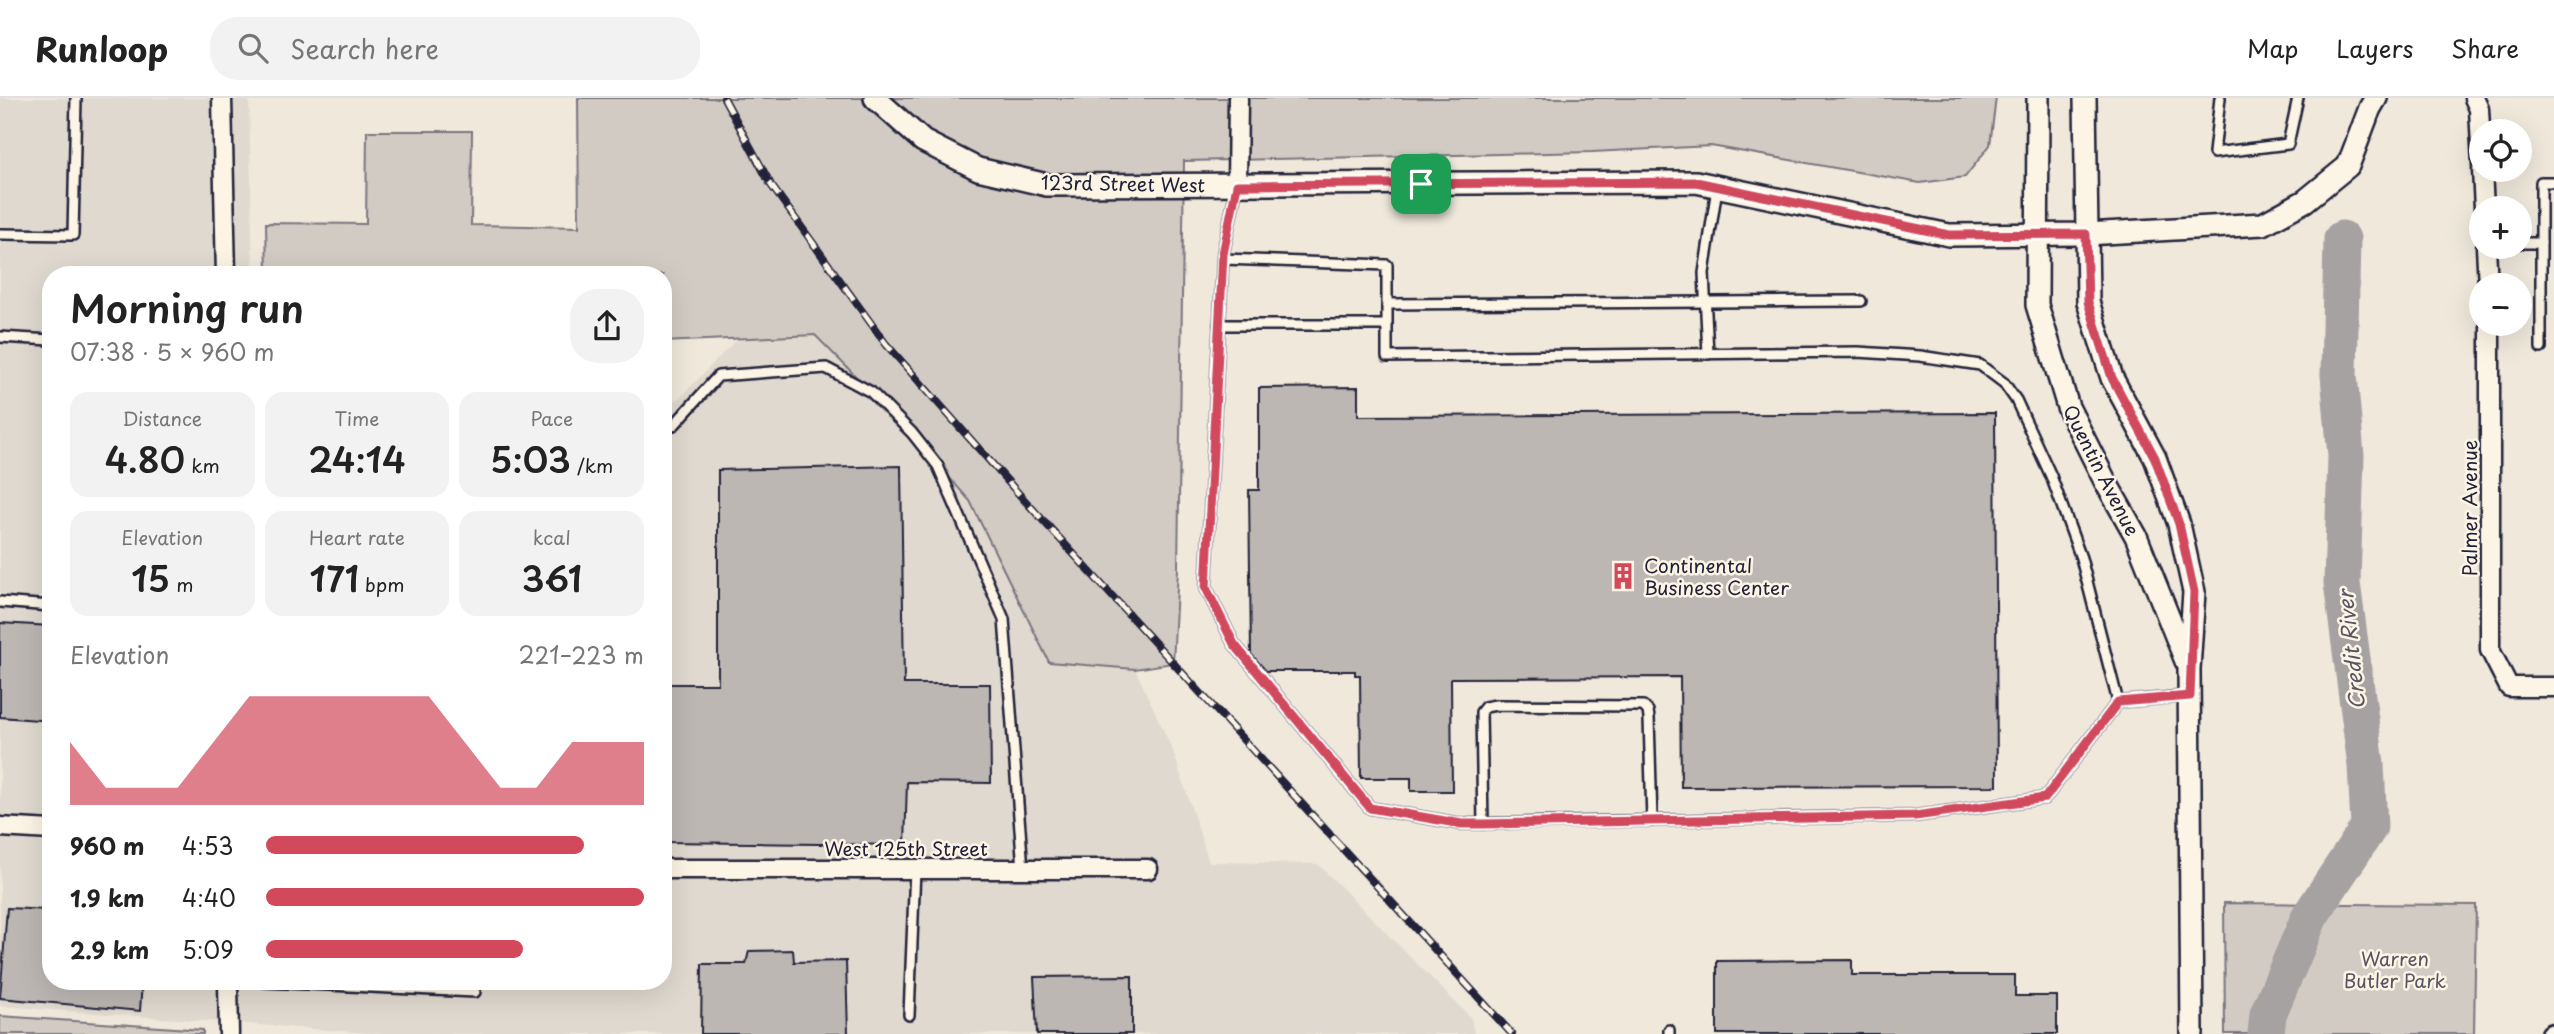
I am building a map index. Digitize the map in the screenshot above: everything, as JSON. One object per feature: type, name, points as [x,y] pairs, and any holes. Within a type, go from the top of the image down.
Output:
[{"type":"street","points":[[222,98],[226,266]]},
{"type":"street","name":"123rd Street West","points":[[875,98],[923,141],[978,169],[1047,185],[1696,182],[1949,235],[2086,234],[2263,224],[2305,201],[2348,166],[2376,98]]},
{"type":"street","points":[[1237,185],[1238,98]]},
{"type":"street","name":"Quentin Avenue","points":[[2038,98],[2037,305],[2068,407],[2136,536],[2189,669]]},
{"type":"street","name":"Quentin Avenue","points":[[2085,98],[2088,302],[2112,378],[2155,458],[2179,524],[2194,592],[2189,669],[2192,1034]]},
{"type":"street","points":[[2474,98],[2480,119]]},
{"type":"street","name":"Palmer Avenue","points":[[2490,336],[2490,650],[2509,687],[2554,687]]},
{"type":"street","points":[[0,827],[42,829]]},
{"type":"street","name":"West 125th Street","points":[[672,869],[1149,869]]},
{"type":"street","points":[[228,990],[229,1034]]},
{"type":"lane","points":[[0,234],[73,235],[76,98]]},
{"type":"lane","points":[[2220,98],[2214,153],[2288,145],[2298,98]]},
{"type":"lane","points":[[2541,348],[2541,182],[2554,182]]},
{"type":"lane","points":[[1237,185],[1223,259],[1206,588],[1234,644],[1370,808],[1462,824],[1915,816],[2045,798],[2118,702],[2190,696]]},
{"type":"lane","points":[[1708,354],[1704,274],[1717,186]]},
{"type":"lane","points":[[2532,243],[2541,243]]},
{"type":"lane","points":[[1223,259],[1387,265],[1387,357],[1858,352],[1920,356],[1980,365],[2004,383],[2016,400],[2051,477],[2081,558],[2118,702]]},
{"type":"lane","points":[[1387,304],[1861,301]]},
{"type":"lane","points":[[1219,325],[1387,325]]},
{"type":"lane","points":[[0,337],[42,339]]},
{"type":"lane","points":[[672,426],[718,376],[826,368],[871,392],[912,433],[938,466],[1004,619],[1023,869]]},
{"type":"lane","points":[[0,602],[42,605]]},
{"type":"lane","points":[[1483,824],[1481,712],[1485,707],[1496,705],[1643,706],[1648,711],[1649,718],[1652,821]]},
{"type":"lane","points":[[909,1015],[915,869]]},
{"type":"lane","points":[[433,990],[475,992]]},
{"type":"shaded area","points":[[0,98],[249,98],[253,266],[42,266],[42,990],[672,990],[672,402],[680,398],[734,342],[805,327],[912,405],[968,498],[1048,662],[1133,664],[1173,751],[1209,862],[1318,864],[1471,1018],[1474,1034],[382,1034],[0,1006]]},
{"type":"green space","points":[[578,98],[1996,98],[1990,145],[1965,177],[1920,183],[1711,146],[1592,152],[1184,161],[1178,569],[1173,663],[1135,669],[1049,662],[970,501],[896,417],[815,335],[672,342],[672,266],[267,266],[266,223],[366,224],[367,131],[472,131],[471,225],[579,227]]},
{"type":"green space","name":"Warren Butler Park","points":[[2224,903],[2476,905],[2474,1034],[2225,1034]]},
{"type":"green space","points":[[0,1016],[203,1030],[203,1034],[0,1034]]},
{"type":"building","name":"Continental Business Center","points":[[1358,387],[1358,416],[1995,413],[1997,786],[1681,787],[1680,677],[1451,678],[1452,791],[1411,791],[1411,778],[1361,778],[1360,675],[1355,675],[1355,671],[1266,671],[1251,654],[1249,490],[1259,490],[1259,388]]},
{"type":"building","points":[[901,466],[904,684],[990,684],[991,783],[907,782],[905,845],[672,842],[672,684],[718,684],[718,470]]},
{"type":"building","points":[[0,623],[42,625],[42,720],[0,717]]},
{"type":"building","points":[[7,908],[42,910],[42,990],[141,990],[140,1011],[0,998]]},
{"type":"building","points":[[793,950],[794,962],[846,961],[848,1034],[701,1034],[702,964],[746,964],[749,951]]},
{"type":"building","points":[[1852,960],[1852,975],[2015,975],[2015,996],[2057,996],[2057,1034],[1717,1034],[1717,961]]},
{"type":"building","points":[[1132,976],[1132,1034],[1037,1034],[1034,977]]},
{"type":"waterway","name":"Credit River","points":[[2266,1034],[2268,1014],[2310,916],[2369,827],[2366,765],[2342,583],[2346,456],[2339,375],[2342,239]]},
{"type":"railway","points":[[724,98],[771,185],[886,344],[1018,493],[1512,1034]]},
{"type":"place","name":"Continental Business Center","points":[[1623,576]]},
{"type":"route","points":[[1696,182],[1949,235],[2086,234],[2088,302],[2112,378],[2155,458],[2179,524],[2194,592],[2190,696],[2118,702],[2045,798],[1915,816],[1462,824],[1370,808],[1234,644],[1206,588],[1223,254],[1237,185],[1421,184],[1696,182]]}]
